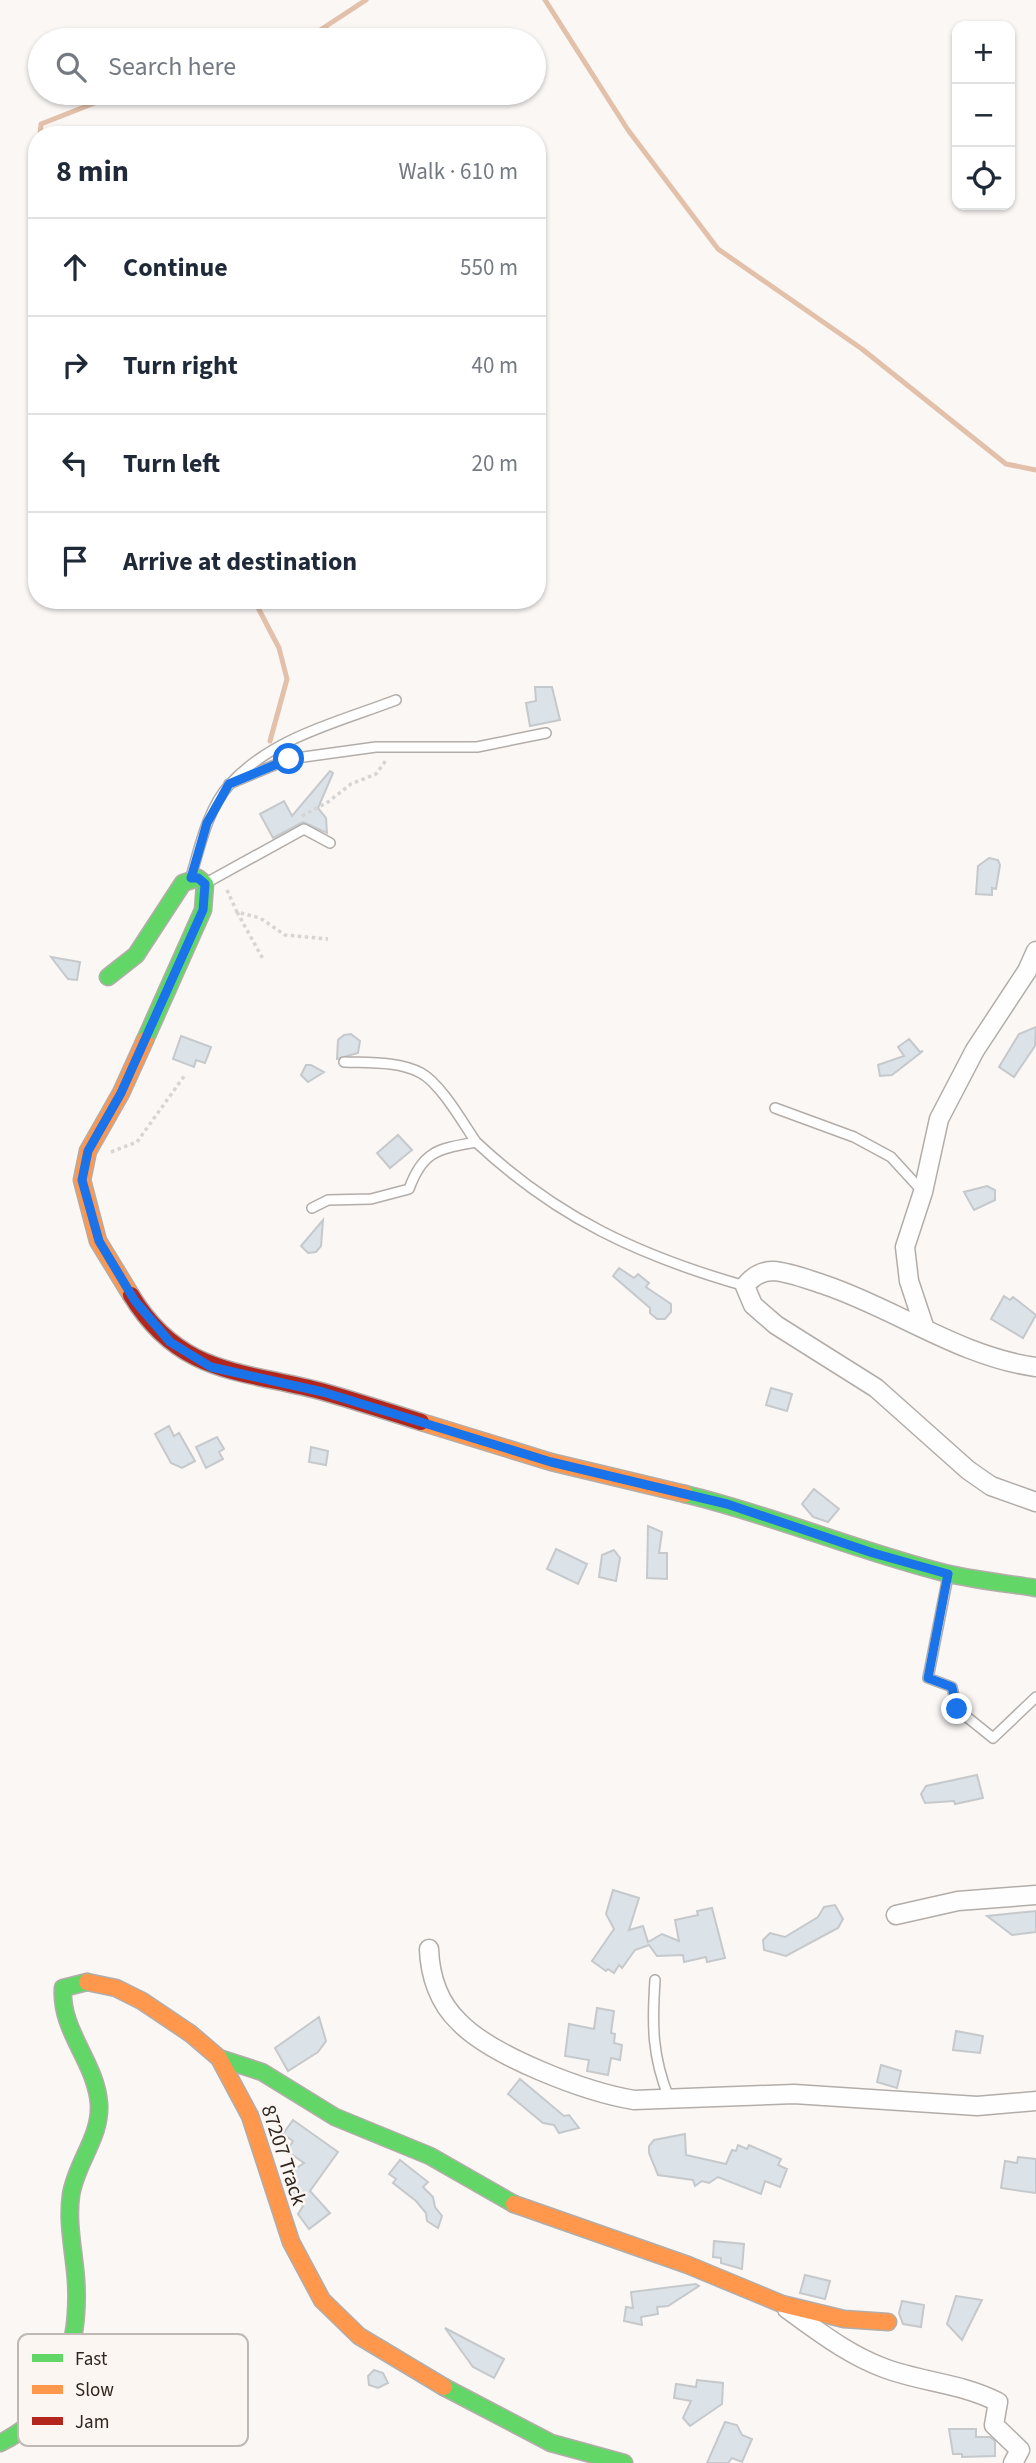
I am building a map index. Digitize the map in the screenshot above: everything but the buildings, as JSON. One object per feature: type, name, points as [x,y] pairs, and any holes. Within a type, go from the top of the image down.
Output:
[{"type":"street","points":[[108,977],[136,955],[154,931],[177,889],[198,881],[203,910],[121,1093],[88,1151],[82,1180],[99,1241],[135,1301],[158,1329],[187,1354],[211,1367],[323,1392],[551,1462],[727,1504],[873,1553],[948,1574],[1036,1588]]},
{"type":"street","points":[[925,1329],[905,1266],[905,1247],[923,1192],[939,1119],[951,1093],[1036,951]]},
{"type":"street","points":[[1036,1367],[991,1356],[925,1329],[887,1308],[798,1276],[771,1271],[758,1275],[745,1286],[753,1305],[776,1325],[876,1388],[968,1470],[992,1486],[1036,1502]]},
{"type":"street","points":[[896,1915],[958,1901],[1036,1895]]},
{"type":"street","points":[[429,1950],[435,1986],[457,2021],[474,2036],[535,2067],[613,2096],[634,2100],[794,2094],[977,2106],[1036,2101]]},
{"type":"street","name":"87207 Track","points":[[71,2334],[75,2319],[72,2202],[75,2182],[97,2131],[99,2101],[89,2065],[61,2006],[63,1988],[85,1981],[128,1993],[156,2009],[219,2058],[244,2102],[263,2145],[275,2195],[293,2248],[318,2293],[346,2325],[430,2378],[528,2433],[573,2451],[624,2463]]},
{"type":"street","points":[[219,2058],[262,2072],[335,2117],[430,2156],[511,2203],[688,2265],[782,2304],[844,2319],[888,2322]]},
{"type":"street","points":[[782,2304],[814,2331],[884,2368],[972,2389],[998,2402],[994,2425],[1020,2450],[1013,2463]]},
{"type":"street","name":"87207 Track","points":[[0,2443],[18,2436]]},
{"type":"lane","points":[[330,843],[304,829],[220,875],[198,881],[207,823],[229,784],[274,747],[396,700]]},
{"type":"lane","points":[[229,784],[289,759],[394,747],[477,747],[546,733]]},
{"type":"lane","points":[[344,1062],[391,1065],[421,1073],[444,1098],[476,1142],[546,1201],[596,1230],[687,1269],[745,1286]]},
{"type":"lane","points":[[775,1108],[854,1137],[891,1157],[923,1192]]},
{"type":"lane","points":[[312,1208],[328,1200],[371,1199],[409,1189],[416,1171],[435,1150],[476,1142]]},
{"type":"lane","points":[[948,1574],[928,1678],[952,1687],[957,1709],[993,1738],[1036,1697]]},
{"type":"lane","points":[[655,1980],[652,2025],[656,2066],[668,2098]]},
{"type":"path","points":[[304,829],[302,816],[328,803],[351,784],[376,774],[394,747]]},
{"type":"path","points":[[220,875],[263,959]]},
{"type":"path","points":[[237,912],[260,918],[285,935],[328,939]]},
{"type":"path","points":[[86,1161],[137,1142],[185,1075]]},
{"type":"waterway","points":[[323,28],[366,0]]},
{"type":"waterway","points":[[545,0],[628,130],[718,249],[862,349],[1006,464],[1036,470]]},
{"type":"waterway","points":[[41,126],[89,105]]},
{"type":"waterway","points":[[259,609],[279,648],[287,679],[270,741]]},
{"type":"traffic: fast","points":[[108,977],[136,955],[183,883],[198,878],[205,884],[203,910],[145,1040]]},
{"type":"traffic: fast","points":[[685,1494],[941,1572],[1036,1588]]},
{"type":"traffic: fast","points":[[73,2334],[76,2280],[70,2227],[71,2195],[96,2128],[99,2104],[92,2074],[67,2018],[63,1988],[87,1982]]},
{"type":"traffic: fast","points":[[219,2058],[262,2072],[335,2117],[430,2156],[514,2204]]},
{"type":"traffic: fast","points":[[444,2387],[551,2443],[624,2463]]},
{"type":"traffic: fast","points":[[0,2443],[18,2433]]},
{"type":"traffic: slow","points":[[131,1295],[98,1241],[82,1180],[88,1151],[121,1093],[145,1040]]},
{"type":"traffic: slow","points":[[421,1422],[551,1462],[685,1494]]},
{"type":"traffic: slow","points":[[87,1982],[116,1988],[142,2001],[191,2034],[219,2058],[250,2116],[291,2242],[322,2300],[359,2336],[444,2387]]},
{"type":"traffic: slow","points":[[514,2204],[688,2265],[782,2304],[844,2319],[888,2322]]},
{"type":"traffic: jam","points":[[131,1295],[150,1322],[170,1341],[216,1366],[324,1392],[421,1422]]},
{"type":"route","points":[[289,759],[229,784],[207,823],[191,878],[198,878],[205,884],[203,910],[121,1093],[88,1151],[82,1180],[87,1206],[99,1241],[135,1301],[170,1342],[211,1367],[323,1392],[551,1462],[727,1504],[798,1530],[948,1574],[928,1678],[952,1687],[957,1709]]}]
